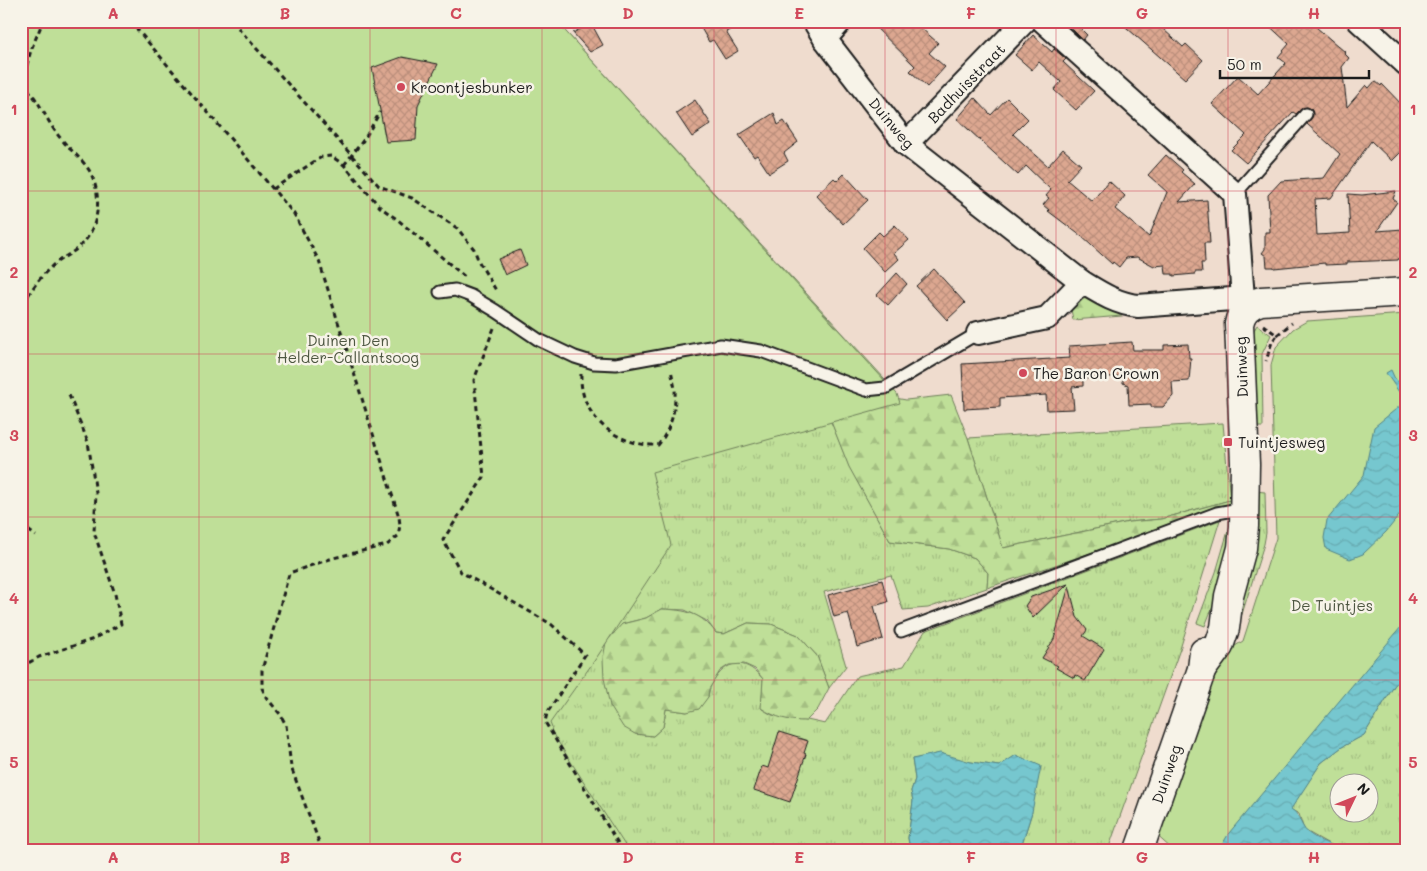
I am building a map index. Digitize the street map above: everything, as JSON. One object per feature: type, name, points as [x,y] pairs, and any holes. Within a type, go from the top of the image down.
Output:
[{"type":"street","points":[[819,30],[841,21]]},
{"type":"street","name":"Badhuisstraat","points":[[906,144],[1025,21]]},
{"type":"street","points":[[1043,21],[1235,194],[1244,311]]},
{"type":"street","points":[[1359,21],[1406,64]]},
{"type":"street","name":"Duinweg","points":[[819,30],[906,144],[1082,282],[1125,305],[1138,306],[1232,300],[1244,311],[1239,324],[1245,508],[1242,548],[1229,596],[1225,628],[1219,646],[1202,669],[1139,850]]},
{"type":"street","points":[[978,333],[1047,318],[1082,282]]},
{"type":"street","points":[[1244,311],[1261,301],[1406,292]]},
{"type":"lane","points":[[1235,194],[1306,114]]},
{"type":"lane","points":[[440,292],[455,290],[471,296],[538,340],[594,363],[616,364],[721,345],[761,352],[866,390],[885,388],[978,333]]},
{"type":"lane","points":[[901,631],[1217,513],[1245,508]]},
{"type":"path","points":[[21,307],[43,274],[53,264],[78,248],[88,238],[95,223],[97,207],[96,190],[89,171],[80,158],[58,136],[34,94],[22,83],[31,50],[43,21]]},
{"type":"path","points":[[130,21],[294,214],[319,261],[400,525],[398,536],[387,545],[333,558],[289,574],[262,670],[262,688],[266,697],[280,714],[286,725],[291,767],[322,850]]},
{"type":"path","points":[[232,21],[378,186],[412,198],[457,228],[474,249],[488,279],[500,296],[502,303],[499,313],[474,380],[484,477],[443,540],[461,572],[551,624],[585,655],[547,713],[545,722],[622,850]]},
{"type":"path","points":[[344,166],[365,138],[380,112]]},
{"type":"path","points":[[274,190],[293,175],[322,157],[331,156],[344,166],[380,207],[470,280]]},
{"type":"path","points":[[584,360],[581,381],[591,414],[602,427],[617,437],[645,446],[658,445],[667,434],[673,417],[675,389],[671,371],[673,354]]},
{"type":"path","points":[[21,667],[38,657],[91,640],[121,624],[115,594],[94,532],[96,492],[88,442],[69,395]]},
{"type":"path","points":[[21,524],[36,536]]},
{"type":"green space","name":"Duinen Den Helder-Callantsoog","points":[[21,21],[556,21],[884,378],[871,384],[828,414],[849,466],[890,541],[949,549],[975,558],[988,573],[987,588],[928,608],[903,610],[891,575],[824,592],[846,666],[829,688],[817,656],[798,635],[771,624],[748,623],[724,634],[716,633],[707,621],[685,610],[662,609],[646,618],[622,624],[635,734],[653,736],[663,727],[666,709],[687,712],[708,697],[711,685],[721,672],[727,667],[739,664],[751,668],[763,679],[762,709],[772,715],[825,724],[857,676],[904,666],[925,631],[1220,520],[1180,649],[1108,850],[1020,850],[1032,812],[999,766],[971,762],[912,759],[915,779],[911,791],[913,801],[908,838],[910,850],[21,850]]},
{"type":"green space","name":"Duinen Den Helder-Callantsoog","points":[[21,21],[556,21],[897,394],[900,403],[652,472],[671,545],[597,657],[550,723],[551,731],[628,850],[21,850]]},
{"type":"green space","points":[[1087,298],[1122,314],[1122,316],[1073,320],[1071,309],[1079,300]]},
{"type":"green space","name":"De Tuintjes","points":[[1406,314],[1406,629],[1224,850],[1173,850],[1153,832],[1226,643],[1235,646],[1243,641],[1276,538],[1271,365],[1276,347],[1293,329],[1307,321]]},
{"type":"green space","points":[[1257,325],[1271,335],[1262,354],[1263,427],[1253,427],[1251,345],[1253,332]]},
{"type":"green space","points":[[826,385],[906,400],[951,395],[968,438],[1003,548],[1129,522],[1161,519],[1230,500],[1230,506],[987,588],[988,573],[975,558],[949,549],[890,541],[849,467],[828,414]]},
{"type":"green space","points":[[1223,423],[1230,500],[1161,519],[1129,522],[1003,548],[968,438]]},
{"type":"green space","points":[[1255,491],[1265,492],[1266,533],[1236,633]]},
{"type":"green space","points":[[1228,531],[1233,536],[1219,591],[1205,626],[1197,623],[1216,572]]},
{"type":"green space","points":[[662,609],[679,610],[693,614],[705,621],[716,633],[724,634],[748,623],[771,624],[798,635],[817,656],[829,688],[818,709],[806,721],[777,717],[761,708],[763,679],[755,669],[744,664],[729,665],[720,671],[709,689],[708,697],[699,709],[687,712],[666,709],[663,727],[653,736],[635,734],[623,727],[610,706],[604,678],[603,659],[606,642],[622,624],[646,618]]},
{"type":"green space","points":[[1406,672],[1406,850],[1343,850],[1304,830],[1299,814],[1290,809],[1321,763],[1342,747],[1364,735],[1394,686]]},
{"type":"water","points":[[1391,370],[1395,379],[1406,388],[1406,398],[1399,392],[1386,373]]},
{"type":"water","points":[[1406,401],[1406,507],[1386,532],[1363,554],[1350,559],[1326,549],[1324,538],[1327,520],[1364,475],[1374,427]]},
{"type":"water","points":[[1406,621],[1406,672],[1394,686],[1364,735],[1342,747],[1321,763],[1291,809],[1311,835],[1343,850],[1260,850],[1251,848],[1249,850],[1219,850],[1229,833]]},
{"type":"water","points":[[940,753],[971,762],[999,766],[1016,755],[1041,766],[1032,812],[1020,850],[910,850],[908,838],[913,801],[911,791],[915,779],[912,759]]},
{"type":"building","points":[[697,21],[746,21],[726,32],[738,51],[725,59],[713,40],[709,42]]},
{"type":"building","points":[[869,21],[913,21],[938,43],[929,53],[945,67],[927,87],[910,71],[915,66]]},
{"type":"building","points":[[1119,21],[1154,21],[1183,47],[1186,44],[1203,60],[1185,79]]},
{"type":"building","points":[[1264,21],[1309,21],[1345,52],[1349,58],[1342,67],[1347,107],[1366,85],[1369,88],[1375,81],[1381,86],[1382,84],[1406,109],[1406,147],[1392,161],[1371,141],[1331,198],[1315,199],[1317,235],[1350,233],[1348,194],[1362,195],[1396,191],[1393,199],[1397,202],[1377,231],[1403,229],[1406,258],[1347,262],[1347,264],[1325,265],[1325,263],[1267,267],[1266,256],[1262,253],[1265,249],[1265,232],[1270,232],[1268,195],[1281,181],[1324,178],[1340,154],[1307,124],[1313,115],[1311,109],[1307,107],[1301,109],[1296,114],[1293,112],[1246,163],[1231,150],[1246,135],[1212,104],[1238,76],[1258,94],[1286,63],[1278,57],[1289,44]]},
{"type":"building","points":[[591,23],[603,45],[590,52],[573,33]]},
{"type":"building","points":[[1076,24],[1087,35],[1083,40],[1072,29]]},
{"type":"building","points":[[1033,35],[1052,52],[1054,49],[1066,59],[1063,62],[1094,91],[1076,110],[1054,90],[1061,82],[1039,62],[1032,70],[1015,55]]},
{"type":"building","name":"Kroontjesbunker","points":[[402,57],[438,64],[418,105],[416,140],[386,142],[372,68]]},
{"type":"building","points":[[975,98],[991,115],[1007,98],[1028,119],[1013,134],[1048,166],[1063,149],[1081,165],[1067,180],[1092,201],[1109,181],[1125,196],[1115,209],[1149,237],[1167,192],[1148,175],[1166,155],[1195,184],[1179,202],[1207,200],[1210,243],[1204,243],[1205,263],[1201,263],[1202,272],[1173,276],[1173,274],[1166,274],[1165,265],[1154,266],[1137,257],[1126,258],[1119,267],[1113,262],[1112,264],[1081,236],[1048,211],[1043,205],[1049,198],[1046,196],[1051,190],[1026,166],[1018,175],[957,119]]},
{"type":"building","points":[[695,100],[711,124],[692,137],[676,113]]},
{"type":"building","points":[[774,113],[778,125],[784,121],[798,142],[784,153],[788,161],[769,173],[757,155],[754,157],[739,135]]},
{"type":"building","points":[[844,174],[868,200],[843,224],[816,195],[834,178],[837,181]]},
{"type":"building","points":[[895,225],[909,240],[894,253],[899,259],[885,272],[863,248],[879,232],[883,236]]},
{"type":"building","points":[[520,250],[526,265],[505,275],[498,259]]},
{"type":"building","points":[[934,269],[965,303],[947,320],[916,286]]},
{"type":"building","points":[[897,273],[907,284],[888,305],[877,295]]},
{"type":"building","points":[[1132,342],[1133,350],[1164,350],[1164,345],[1188,344],[1189,358],[1191,358],[1189,381],[1172,382],[1173,396],[1163,407],[1151,407],[1151,404],[1129,405],[1128,385],[1123,383],[1123,376],[1083,379],[1083,386],[1072,387],[1074,409],[1047,410],[1046,395],[1000,398],[1000,407],[964,409],[962,364],[1070,358],[1069,346]]},
{"type":"building","points":[[882,580],[888,602],[874,606],[883,639],[857,647],[848,613],[834,617],[828,595]]},
{"type":"building","points":[[1068,584],[1033,618],[1025,606],[1031,597]]},
{"type":"building","points":[[1069,586],[1077,617],[1087,630],[1083,636],[1104,649],[1085,681],[1075,675],[1074,678],[1056,668],[1058,666],[1042,658],[1054,639]]},
{"type":"building","points":[[779,732],[808,741],[804,753],[806,754],[790,802],[754,790],[762,766],[768,768]]},
{"type":"place","name":"Kroontjesbunker","points":[[401,87]]},
{"type":"place","name":"The Baron Crown","points":[[1023,373]]},
{"type":"place","name":"Tuintjesweg","points":[[1228,442]]}]
